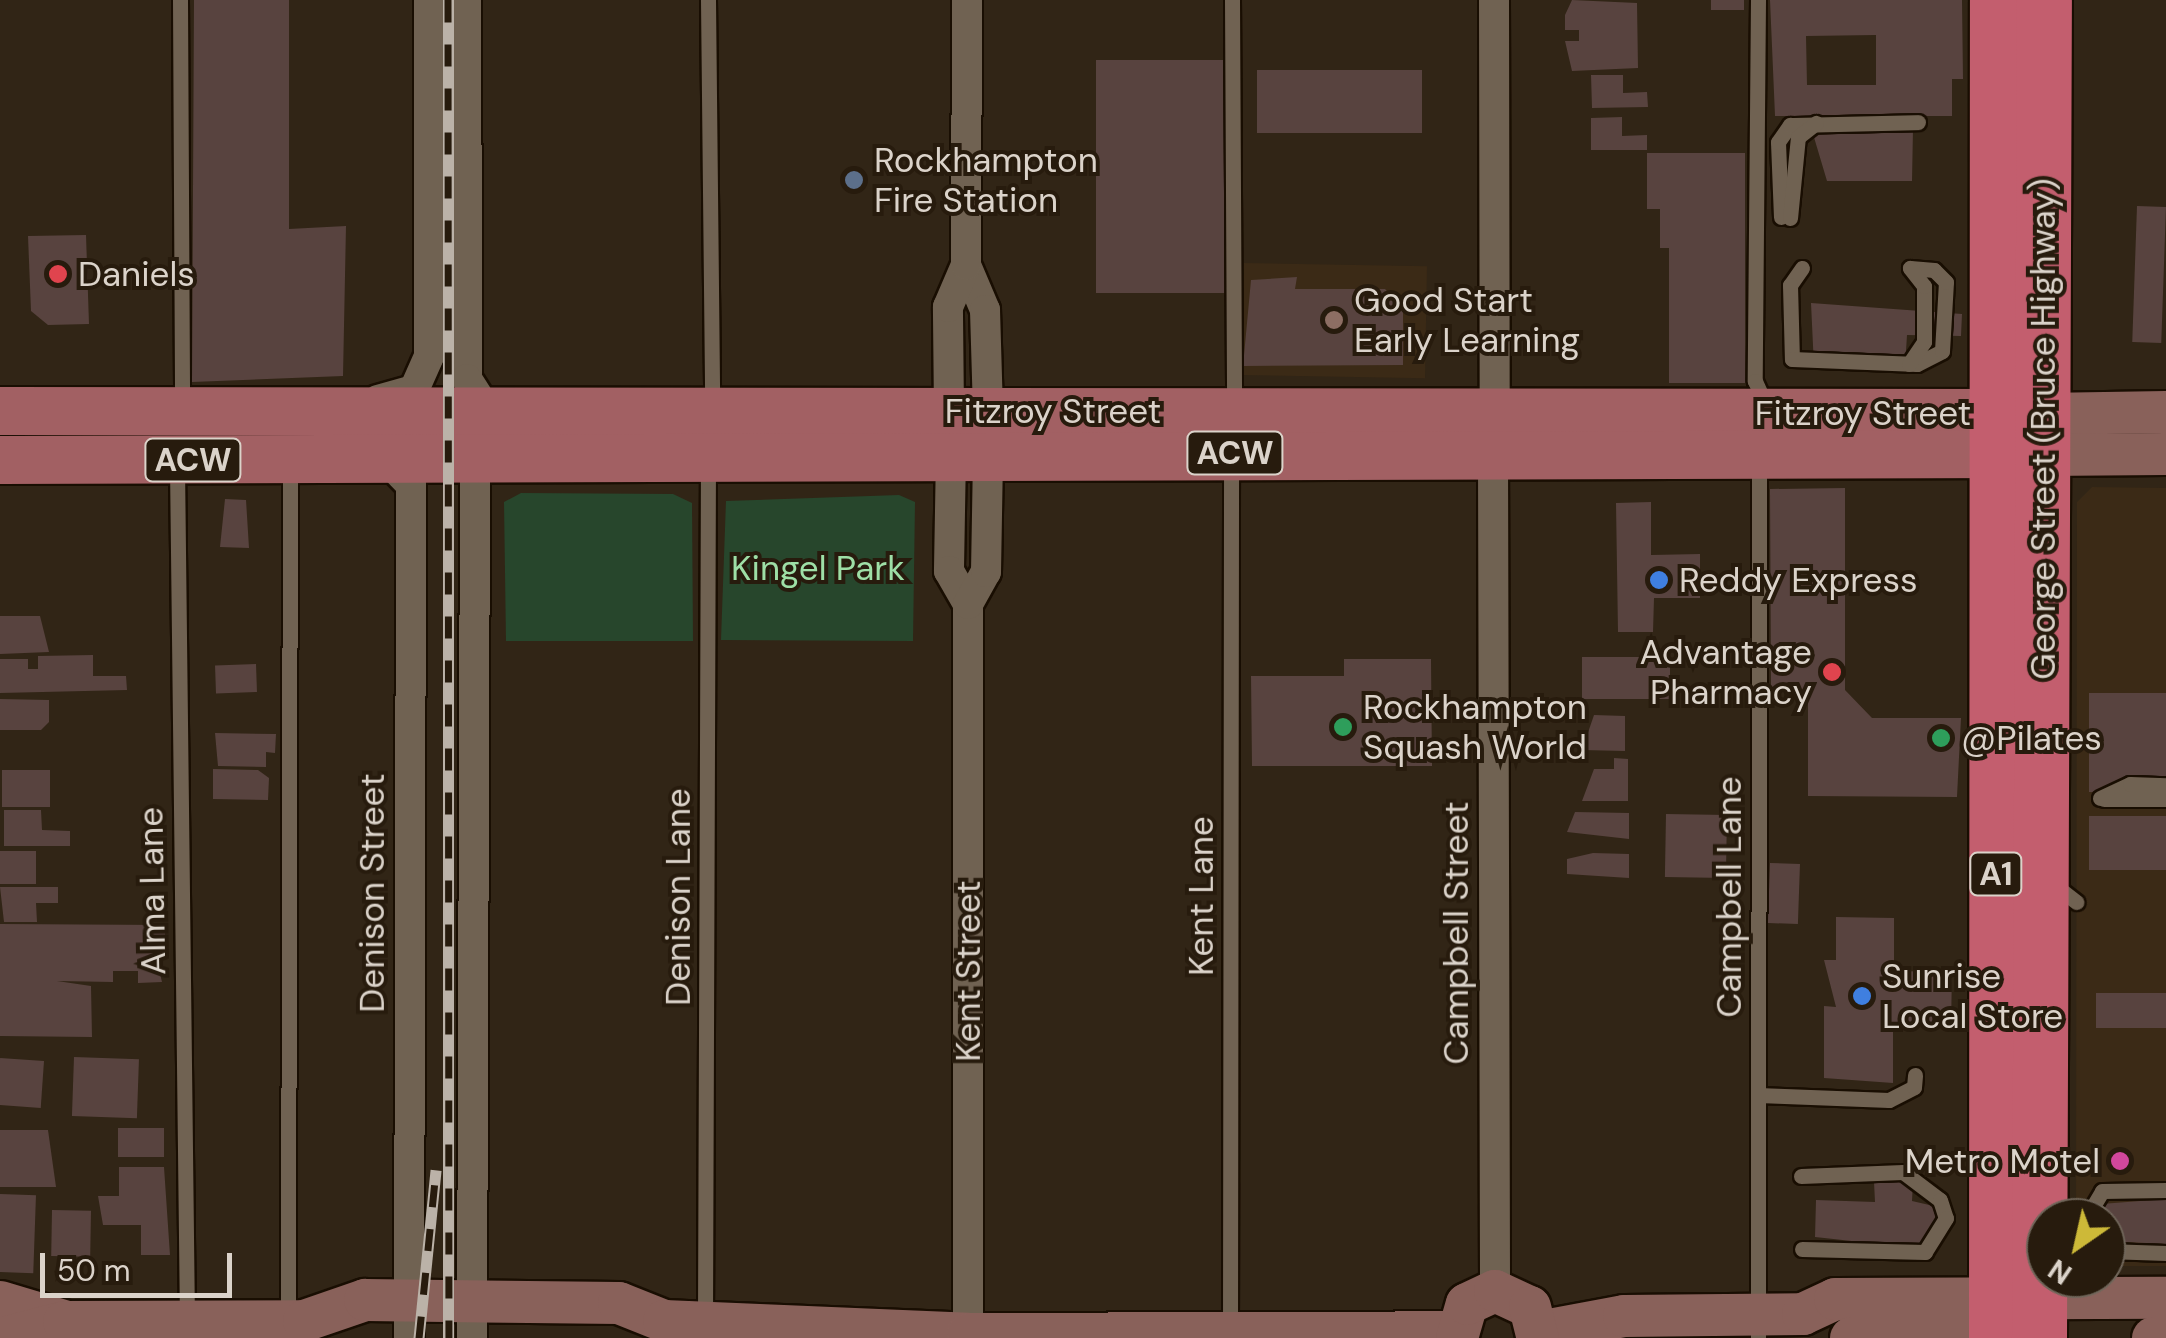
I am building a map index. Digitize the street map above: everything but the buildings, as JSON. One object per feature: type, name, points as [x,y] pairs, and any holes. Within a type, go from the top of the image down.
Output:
[{"type":"highway","name":"George Street (Bruce Highway)","points":[[1997,0],[2019,434],[2059,888],[2021,1327]]},
{"type":"highway","name":"George Street (Bruce Highway)","points":[[2021,1327],[2019,434],[2044,0]]},
{"type":"main road","name":"Fitzroy Street","points":[[0,412],[252,415],[482,437],[969,432],[1494,434],[1759,456],[2019,434]]},
{"type":"main road","name":"Fitzroy Street","points":[[1494,434],[1728,412],[1784,412],[2019,434]]},
{"type":"main road","name":"Fitzroy Street","points":[[0,460],[386,459],[482,437]]},
{"type":"street","points":[[252,415],[396,399],[423,376],[430,0]]},
{"type":"street","points":[[466,0],[467,379],[482,437],[471,1320]]},
{"type":"street","name":"Kent Street","points":[[968,0],[966,265],[985,310],[969,432],[986,572],[968,604],[968,1336]]},
{"type":"street","name":"Campbell Street","points":[[1494,0],[1495,1291]]},
{"type":"street","name":"Fitzroy Street","points":[[2019,434],[2166,412]]},
{"type":"street","name":"Fitzroy Street","points":[[2019,434],[2166,454]]},
{"type":"street","name":"Denison Street","points":[[386,459],[410,485],[409,1320]]},
{"type":"street","points":[[3,1338],[64,1322],[188,1322],[231,1330],[296,1321],[365,1300],[409,1320],[471,1320],[618,1303],[676,1330],[968,1336],[1457,1335],[1467,1304],[1495,1291],[1520,1298],[1538,1335],[1624,1316],[1758,1326],[1803,1314],[1836,1299],[2021,1327]]},
{"type":"street","points":[[1850,1338],[2021,1327],[2166,1298]]},
{"type":"street","points":[[0,1302],[64,1322]]},
{"type":"street","points":[[1803,1314],[1839,1338]]},
{"type":"street","points":[[296,1321],[358,1338]]},
{"type":"street","points":[[2153,1338],[2166,1338]]},
{"type":"lane","points":[[180,0],[182,412]]},
{"type":"lane","name":"Denison Lane","points":[[676,1330],[710,433],[708,0]]},
{"type":"lane","name":"Kent Lane","points":[[1230,1336],[1232,0]]},
{"type":"lane","points":[[1758,0],[1755,381],[1764,402],[1784,412]]},
{"type":"lane","points":[[1728,412],[1752,380],[1758,117]]},
{"type":"lane","points":[[1786,218],[1780,134],[1819,122],[1918,122]]},
{"type":"lane","points":[[1802,268],[1790,285],[1792,359],[1910,364],[1942,351],[1946,282],[1934,270],[1910,268]]},
{"type":"lane","name":"Campbell Lane","points":[[1758,1326],[1759,456]]},
{"type":"lane","name":"Alma Lane","points":[[177,460],[188,1322]]},
{"type":"lane","points":[[290,460],[296,1321]]},
{"type":"lane","points":[[2166,785],[2130,784],[2100,798],[2166,800]]},
{"type":"lane","points":[[1758,1095],[1889,1100],[1914,1087],[1915,1074]]},
{"type":"lane","points":[[1801,1176],[1903,1172],[1940,1200],[1946,1218],[1925,1252],[1802,1248]]},
{"type":"lane","points":[[2098,1198],[2102,1191],[2166,1190]]},
{"type":"lane","points":[[2126,1253],[2166,1254]]},
{"type":"shaded area","name":"Good Start Early Learning","points":[[1243,263],[1427,266],[1425,378],[1241,375]]},
{"type":"shaded area","points":[[2092,487],[2166,488],[2166,1266],[2126,1266],[2126,1198],[2076,1198],[2077,502]]},
{"type":"green space","name":"Kingel Park","points":[[521,493],[673,494],[692,503],[693,641],[506,641],[504,502]]},
{"type":"green space","name":"Kingel Park","points":[[899,495],[915,502],[913,641],[721,640],[726,501]]},
{"type":"railway","points":[[448,0],[449,1338]]},
{"type":"railway","points":[[419,1338],[436,1170]]},
{"type":"place","name":"Rockhampton Fire Station","points":[[854,180]]},
{"type":"place","name":"Daniels","points":[[58,274]]},
{"type":"place","name":"Good Start Early Learning","points":[[1334,320]]},
{"type":"place","name":"Reddy Express","points":[[1659,580]]},
{"type":"place","name":"Advantage Pharmacy","points":[[1832,672]]},
{"type":"place","name":"Rockhampton Squash World","points":[[1343,727]]},
{"type":"place","name":"@Pilates","points":[[1941,738]]},
{"type":"place","name":"Sunrise Local Store","points":[[1862,996]]},
{"type":"place","name":"Metro Motel","points":[[2120,1161]]}]
